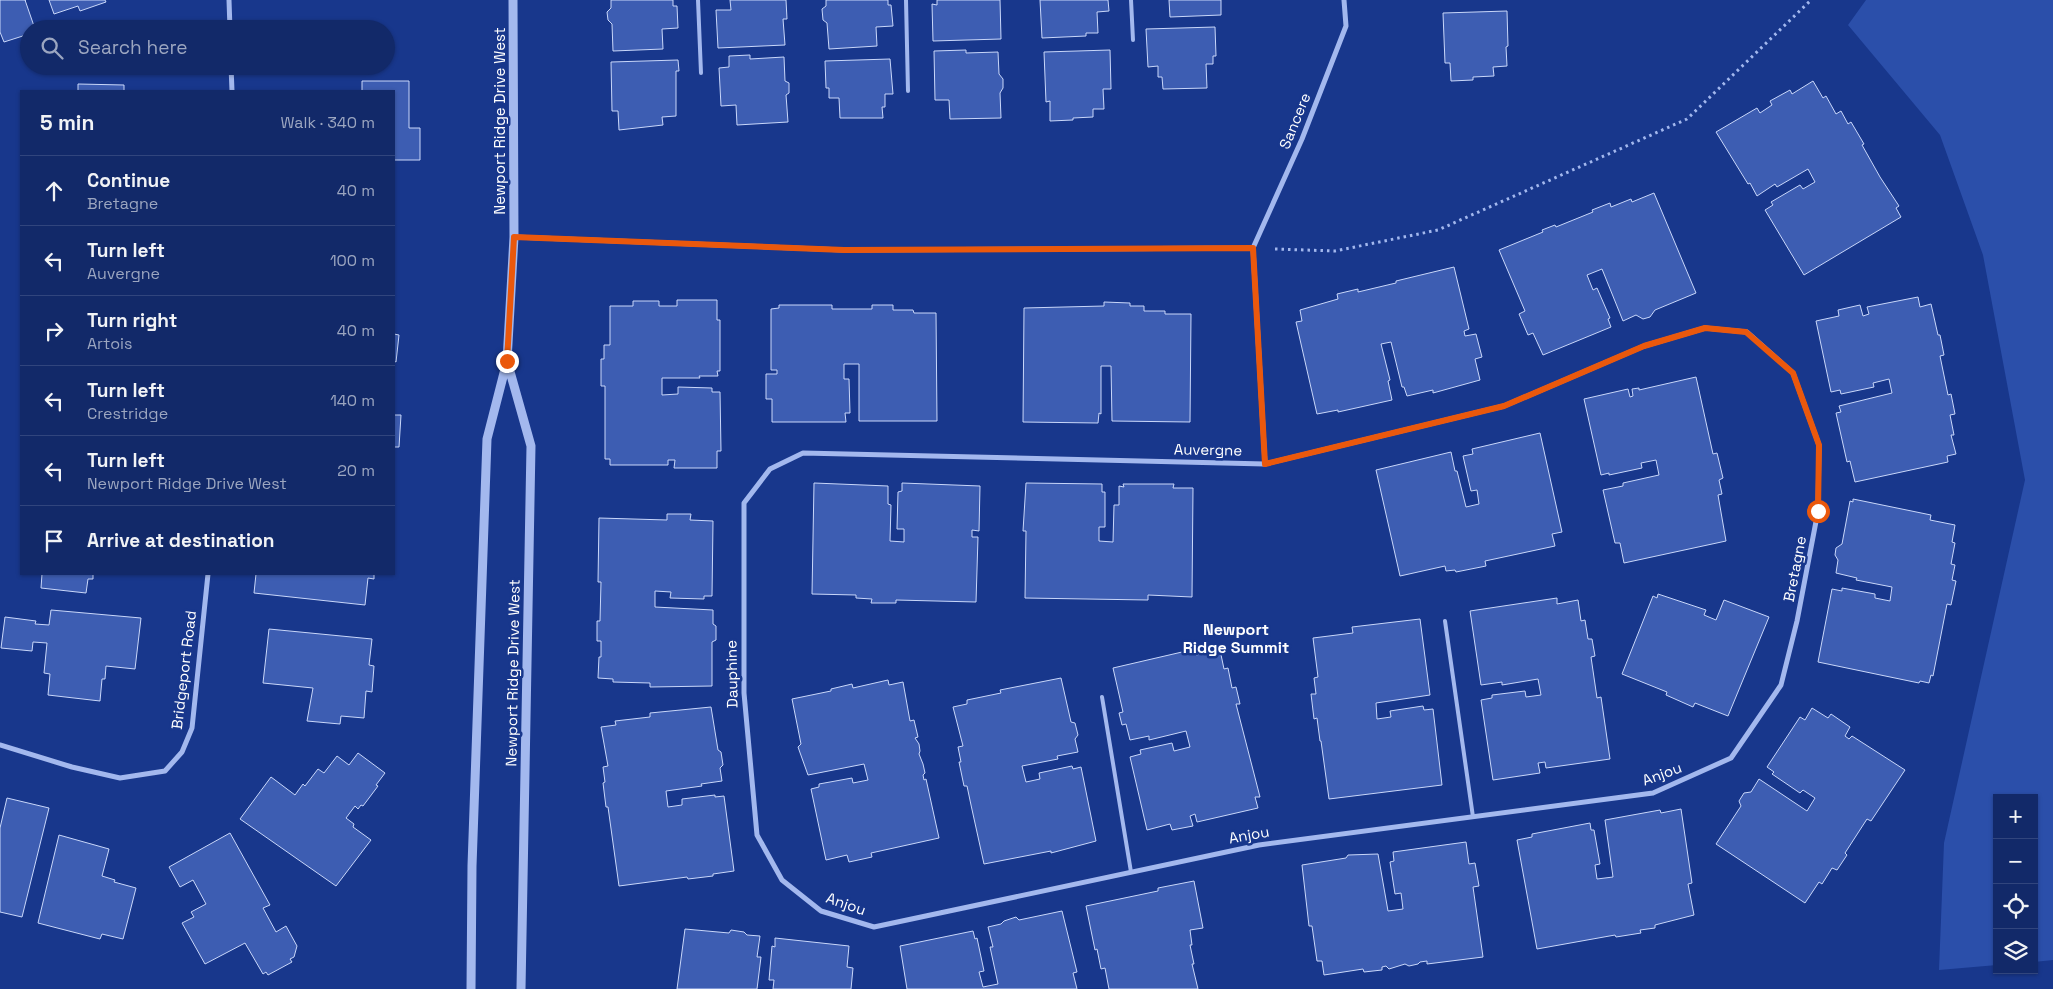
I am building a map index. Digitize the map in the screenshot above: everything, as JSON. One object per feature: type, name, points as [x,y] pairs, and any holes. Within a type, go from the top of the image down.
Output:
[{"type":"street","points":[[229,0],[230,20]]},
{"type":"street","name":"Newport Ridge Drive West","points":[[471,989],[472,866],[487,440],[507,361],[514,237],[513,0]]},
{"type":"street","name":"Sancere","points":[[1253,248],[1302,139],[1346,26],[1344,0]]},
{"type":"street","points":[[232,75],[232,90]]},
{"type":"street","points":[[514,237],[844,250],[1253,248],[1265,464]]},
{"type":"street","name":"Auvergne","points":[[770,468],[803,453],[1265,464],[1504,406],[1644,346],[1705,328],[1746,332]]},
{"type":"street","name":"Bretagne","points":[[1731,758],[1781,685],[1797,621],[1818,511],[1819,445],[1793,373],[1746,332]]},
{"type":"street","name":"Newport Ridge Drive West","points":[[507,361],[530,446],[521,989]]},
{"type":"street","name":"Dauphine","points":[[770,468],[744,503],[744,693],[757,835],[782,880]]},
{"type":"street","name":"Bridgeport Road","points":[[0,745],[72,767],[120,778],[165,771],[182,752],[192,728],[208,575]]},
{"type":"street","name":"Anjou","points":[[782,880],[821,911],[874,927],[1259,845],[1653,793],[1731,758]]},
{"type":"lane","points":[[698,0],[701,73]]},
{"type":"lane","points":[[906,0],[908,91]]},
{"type":"lane","points":[[1131,0],[1133,40]]},
{"type":"lane","points":[[1445,621],[1473,817]]},
{"type":"lane","points":[[1102,697],[1131,872]]},
{"type":"path","points":[[1253,248],[1335,251],[1438,230],[1687,118],[1811,0]]},
{"type":"shaded area","points":[[1866,0],[2053,0],[2053,960],[2038,962],[2038,794],[1993,794],[1993,965],[1939,970],[1944,843],[2025,480],[1983,255],[1940,135],[1848,25]]},
{"type":"building","points":[[0,0],[25,0],[32,20],[20,20],[20,37],[4,42],[0,32]]},
{"type":"building","points":[[49,0],[105,0],[106,2],[80,11],[78,6],[54,14]]},
{"type":"building","points":[[611,0],[673,0],[673,6],[677,6],[678,28],[662,29],[663,49],[613,51],[612,24],[608,20],[607,12],[611,8]]},
{"type":"building","points":[[730,0],[786,0],[787,19],[783,19],[785,45],[718,48],[716,10],[731,10]]},
{"type":"building","points":[[826,0],[888,0],[888,5],[891,5],[893,26],[876,27],[877,46],[829,49],[827,23],[823,20],[822,9],[826,6]]},
{"type":"building","points":[[937,0],[1000,0],[1001,39],[933,41],[932,4],[937,5]]},
{"type":"building","points":[[1040,0],[1108,0],[1109,11],[1097,12],[1098,33],[1086,33],[1086,36],[1042,38]]},
{"type":"building","points":[[1169,0],[1221,0],[1221,15],[1170,17]]},
{"type":"building","points":[[1507,11],[1507,66],[1493,67],[1494,76],[1473,77],[1473,80],[1451,81],[1450,63],[1445,63],[1443,13]]},
{"type":"building","points":[[1215,27],[1216,56],[1213,56],[1213,64],[1206,64],[1207,88],[1163,89],[1162,77],[1158,77],[1158,66],[1148,67],[1146,29]]},
{"type":"building","points":[[966,50],[966,53],[998,52],[999,74],[1003,79],[1003,88],[1000,93],[1001,118],[950,119],[949,100],[935,100],[934,51]]},
{"type":"building","points":[[1110,50],[1111,89],[1103,89],[1104,109],[1093,109],[1093,117],[1050,121],[1050,101],[1046,102],[1044,52]]},
{"type":"building","points":[[750,55],[750,59],[784,57],[785,81],[789,83],[789,93],[786,95],[788,122],[737,125],[736,105],[721,106],[719,68],[729,67],[729,56]]},
{"type":"building","points":[[890,59],[893,94],[885,94],[885,107],[882,107],[883,118],[840,118],[839,98],[829,98],[829,88],[826,88],[825,61]]},
{"type":"building","points":[[678,60],[679,71],[676,71],[676,116],[662,117],[663,125],[619,130],[618,111],[612,111],[611,62]]},
{"type":"building","points":[[362,81],[409,81],[409,128],[420,128],[420,160],[395,160],[395,90],[362,90]]},
{"type":"building","points":[[1813,81],[1823,98],[1826,96],[1836,114],[1841,111],[1848,124],[1851,122],[1880,177],[1899,206],[1896,208],[1901,217],[1804,275],[1765,210],[1773,205],[1771,202],[1800,185],[1803,189],[1815,182],[1808,169],[1777,187],[1775,184],[1757,196],[1716,132],[1757,108],[1760,113],[1772,105],[1770,101],[1790,90],[1792,94]]},
{"type":"building","points":[[78,84],[124,85],[124,90],[78,90]]},
{"type":"building","points":[[1654,193],[1696,293],[1655,310],[1650,317],[1643,319],[1636,315],[1623,321],[1602,269],[1587,275],[1593,290],[1597,288],[1610,318],[1608,319],[1611,327],[1543,355],[1533,333],[1528,335],[1519,314],[1525,311],[1499,250],[1543,232],[1542,230],[1555,225],[1556,227],[1593,212],[1592,210],[1610,203],[1611,207],[1631,199],[1632,202]]},
{"type":"building","points":[[1454,267],[1469,329],[1464,331],[1465,336],[1476,334],[1482,357],[1475,359],[1480,380],[1433,393],[1433,390],[1407,396],[1404,387],[1402,387],[1391,342],[1381,344],[1390,380],[1388,381],[1392,400],[1338,412],[1338,410],[1317,414],[1296,322],[1302,321],[1300,310],[1338,299],[1337,294],[1358,289],[1358,292]]},
{"type":"building","points":[[1918,297],[1920,307],[1931,304],[1938,335],[1940,335],[1944,355],[1940,356],[1948,395],[1951,394],[1955,414],[1950,415],[1954,435],[1951,435],[1956,454],[1947,456],[1948,462],[1855,482],[1850,461],[1847,462],[1836,413],[1841,412],[1839,406],[1892,393],[1889,379],[1873,383],[1874,387],[1841,394],[1840,390],[1831,392],[1816,321],[1839,316],[1838,310],[1860,305],[1863,316],[1869,314],[1867,307]]},
{"type":"building","points":[[677,300],[717,300],[717,320],[720,320],[720,371],[717,371],[718,376],[662,378],[662,395],[678,394],[678,387],[712,388],[712,392],[720,392],[721,451],[717,451],[717,468],[674,468],[675,460],[668,460],[668,465],[610,465],[610,459],[605,459],[605,386],[601,386],[601,359],[604,359],[604,345],[610,345],[610,306],[633,306],[633,301],[659,301],[659,306],[677,306]]},
{"type":"building","points":[[1104,302],[1130,303],[1130,306],[1144,306],[1144,311],[1165,311],[1165,314],[1191,314],[1190,422],[1112,421],[1111,366],[1101,366],[1101,414],[1099,413],[1098,423],[1023,422],[1024,308],[1104,306]]},
{"type":"building","points":[[779,305],[832,305],[832,309],[872,309],[872,305],[893,305],[893,310],[913,310],[914,313],[936,313],[937,421],[859,421],[859,364],[844,364],[844,379],[849,379],[850,413],[845,413],[846,422],[772,422],[772,399],[766,399],[766,374],[777,374],[777,370],[771,370],[771,309],[779,308]]},
{"type":"building","points":[[395,334],[399,335],[395,362]]},
{"type":"building","points":[[1696,377],[1713,454],[1717,453],[1723,478],[1719,480],[1722,494],[1718,495],[1726,541],[1624,563],[1620,543],[1615,543],[1603,490],[1623,486],[1623,483],[1659,475],[1656,460],[1641,463],[1642,468],[1601,475],[1584,399],[1628,389],[1630,397],[1633,396],[1632,389],[1639,388],[1639,390]]},
{"type":"building","points":[[395,415],[401,415],[399,447],[395,447]]},
{"type":"building","points":[[1540,433],[1562,532],[1552,534],[1555,546],[1485,561],[1486,566],[1456,572],[1455,570],[1446,571],[1445,566],[1400,576],[1376,470],[1451,452],[1466,507],[1479,504],[1477,490],[1471,491],[1463,456],[1473,454],[1472,449]]},
{"type":"building","points":[[814,483],[888,486],[888,504],[891,505],[890,541],[904,542],[904,529],[897,529],[898,492],[902,491],[902,483],[980,486],[979,531],[972,530],[972,537],[978,537],[976,602],[896,600],[896,603],[871,603],[872,599],[856,598],[856,595],[812,594]]},
{"type":"building","points":[[1026,483],[1102,484],[1102,492],[1105,492],[1105,527],[1099,527],[1099,541],[1113,542],[1114,505],[1119,505],[1119,486],[1124,487],[1123,484],[1174,484],[1173,488],[1193,488],[1192,597],[1148,595],[1148,600],[1025,598],[1026,531],[1023,531]]},
{"type":"building","points":[[1853,499],[1931,515],[1930,520],[1955,525],[1952,542],[1955,543],[1951,564],[1955,565],[1952,580],[1956,581],[1951,605],[1947,604],[1933,676],[1931,675],[1929,683],[1920,681],[1919,683],[1818,662],[1832,589],[1842,591],[1842,588],[1875,594],[1875,598],[1890,601],[1892,587],[1856,580],[1857,578],[1836,573],[1838,560],[1835,555],[1836,548],[1842,544],[1850,501],[1853,502]]},
{"type":"building","points":[[667,514],[691,514],[690,520],[713,521],[712,596],[704,596],[704,599],[670,598],[671,592],[655,591],[655,607],[713,610],[716,640],[712,642],[712,686],[650,687],[650,683],[613,682],[613,679],[598,678],[599,657],[601,657],[601,641],[597,641],[597,621],[600,621],[601,582],[598,582],[599,518],[667,520]]},
{"type":"building","points":[[42,575],[93,575],[93,579],[88,579],[86,593],[41,588]]},
{"type":"building","points":[[256,575],[374,575],[374,579],[368,578],[365,605],[254,593]]},
{"type":"building","points":[[1658,594],[1706,610],[1704,615],[1716,620],[1724,600],[1769,617],[1728,716],[1695,703],[1693,707],[1666,695],[1667,692],[1622,674],[1653,596],[1657,598]]},
{"type":"building","points":[[1557,598],[1557,604],[1578,600],[1581,621],[1585,620],[1588,639],[1592,639],[1595,656],[1591,657],[1597,698],[1601,697],[1610,759],[1546,768],[1545,762],[1538,763],[1540,773],[1493,780],[1481,700],[1492,698],[1492,695],[1525,691],[1526,697],[1541,695],[1538,679],[1502,685],[1502,682],[1481,685],[1470,611]]},
{"type":"building","points":[[51,610],[141,618],[135,669],[106,666],[105,679],[102,679],[100,701],[48,695],[50,674],[44,673],[47,643],[33,642],[32,651],[1,648],[5,617],[36,621],[35,624],[49,625]]},
{"type":"building","points":[[1420,619],[1430,695],[1376,703],[1377,719],[1391,717],[1390,711],[1423,706],[1424,710],[1433,709],[1442,785],[1329,799],[1321,741],[1317,718],[1314,719],[1311,694],[1316,694],[1314,678],[1318,677],[1313,638],[1353,633],[1352,627]]},
{"type":"building","points":[[269,629],[372,639],[369,665],[374,666],[372,692],[366,691],[364,718],[341,716],[340,724],[307,721],[313,688],[263,683]]},
{"type":"building","points":[[1195,649],[1196,655],[1220,650],[1224,669],[1228,668],[1232,688],[1236,687],[1240,704],[1236,704],[1260,797],[1255,797],[1258,808],[1197,822],[1195,814],[1190,816],[1193,826],[1172,830],[1170,824],[1147,830],[1130,757],[1141,754],[1140,750],[1172,743],[1174,751],[1190,747],[1186,731],[1149,740],[1149,736],[1130,740],[1126,724],[1122,725],[1119,713],[1123,712],[1113,668]]},
{"type":"building","points":[[1061,678],[1071,722],[1075,723],[1078,735],[1075,739],[1078,752],[1057,756],[1058,759],[1022,766],[1026,782],[1040,779],[1039,773],[1072,766],[1073,769],[1081,767],[1096,841],[1051,853],[1051,851],[984,864],[967,786],[964,786],[959,762],[961,762],[958,747],[963,746],[953,707],[967,704],[967,700],[1001,693],[1000,690]]},
{"type":"building","points":[[888,680],[889,685],[903,682],[910,721],[914,720],[918,737],[915,738],[919,744],[919,754],[925,773],[923,775],[924,780],[926,779],[939,838],[871,853],[872,857],[849,862],[847,855],[826,860],[811,789],[819,787],[819,784],[852,778],[853,783],[868,780],[864,764],[808,775],[798,747],[801,744],[792,699],[831,691],[831,689],[852,684],[853,688]]},
{"type":"building","points":[[711,707],[718,750],[721,752],[723,765],[720,768],[722,781],[666,791],[668,807],[682,805],[682,799],[715,795],[715,797],[724,796],[734,871],[713,874],[713,876],[688,879],[687,877],[619,886],[603,783],[605,782],[603,767],[608,766],[601,727],[616,725],[615,721],[650,717],[650,713]]},
{"type":"building","points":[[1812,708],[1828,718],[1831,714],[1850,727],[1845,736],[1849,739],[1852,736],[1905,770],[1871,821],[1867,819],[1845,853],[1847,855],[1837,870],[1832,868],[1822,884],[1819,882],[1805,903],[1716,844],[1741,806],[1739,801],[1744,793],[1751,792],[1759,779],[1807,811],[1815,798],[1803,790],[1800,793],[1772,774],[1774,772],[1767,767],[1800,717],[1805,720]]},
{"type":"building","points":[[358,753],[385,773],[363,806],[361,805],[358,809],[355,806],[346,818],[354,824],[353,827],[371,840],[336,886],[240,819],[271,777],[295,795],[303,784],[305,786],[318,769],[324,773],[337,756],[349,765]]},
{"type":"building","points":[[7,798],[49,808],[22,917],[0,912],[0,828]]},
{"type":"building","points":[[1681,809],[1692,883],[1688,884],[1694,915],[1655,925],[1655,928],[1640,930],[1641,933],[1616,937],[1615,935],[1537,949],[1517,840],[1532,837],[1532,834],[1590,823],[1591,830],[1594,830],[1600,864],[1595,865],[1597,879],[1613,877],[1605,820],[1660,810],[1661,813]]},
{"type":"building","points":[[230,833],[270,905],[263,908],[276,932],[286,926],[297,946],[294,957],[290,959],[292,962],[268,975],[266,972],[263,974],[245,943],[205,964],[182,923],[194,917],[191,912],[206,904],[193,880],[180,887],[169,867]]},
{"type":"building","points":[[59,835],[109,849],[102,876],[115,880],[114,882],[136,888],[123,939],[102,934],[100,939],[38,923]]},
{"type":"building","points":[[1466,842],[1469,864],[1475,863],[1479,886],[1473,887],[1483,957],[1427,964],[1427,961],[1409,966],[1405,964],[1389,969],[1386,966],[1382,967],[1382,970],[1364,972],[1363,969],[1324,975],[1322,961],[1317,961],[1312,926],[1309,926],[1302,865],[1346,858],[1348,855],[1378,854],[1388,911],[1403,909],[1401,893],[1395,894],[1390,862],[1394,861],[1393,852]]},
{"type":"building","points":[[1194,881],[1203,928],[1190,930],[1192,945],[1190,945],[1194,964],[1192,964],[1198,989],[1109,989],[1105,968],[1101,969],[1097,949],[1095,950],[1086,906],[1158,891],[1158,888]]},
{"type":"building","points":[[1062,911],[1077,972],[1073,973],[1077,989],[907,989],[900,946],[973,931],[975,939],[977,938],[984,971],[979,972],[983,987],[998,984],[988,927],[1001,924],[1016,917],[1019,920]]},
{"type":"building","points":[[685,929],[729,933],[731,930],[744,932],[747,935],[760,936],[757,957],[761,957],[757,989],[677,989]]},
{"type":"building","points":[[775,938],[849,946],[847,967],[853,968],[851,989],[773,989],[774,980],[769,980],[772,946],[775,947]]},
{"type":"district","name":"Newport Ridge Summit","points":[[1236,638]]},
{"type":"route","points":[[507,361],[514,237],[844,250],[1253,248],[1265,464],[1504,406],[1644,346],[1705,328],[1746,332],[1793,373],[1819,445],[1818,511]]}]
